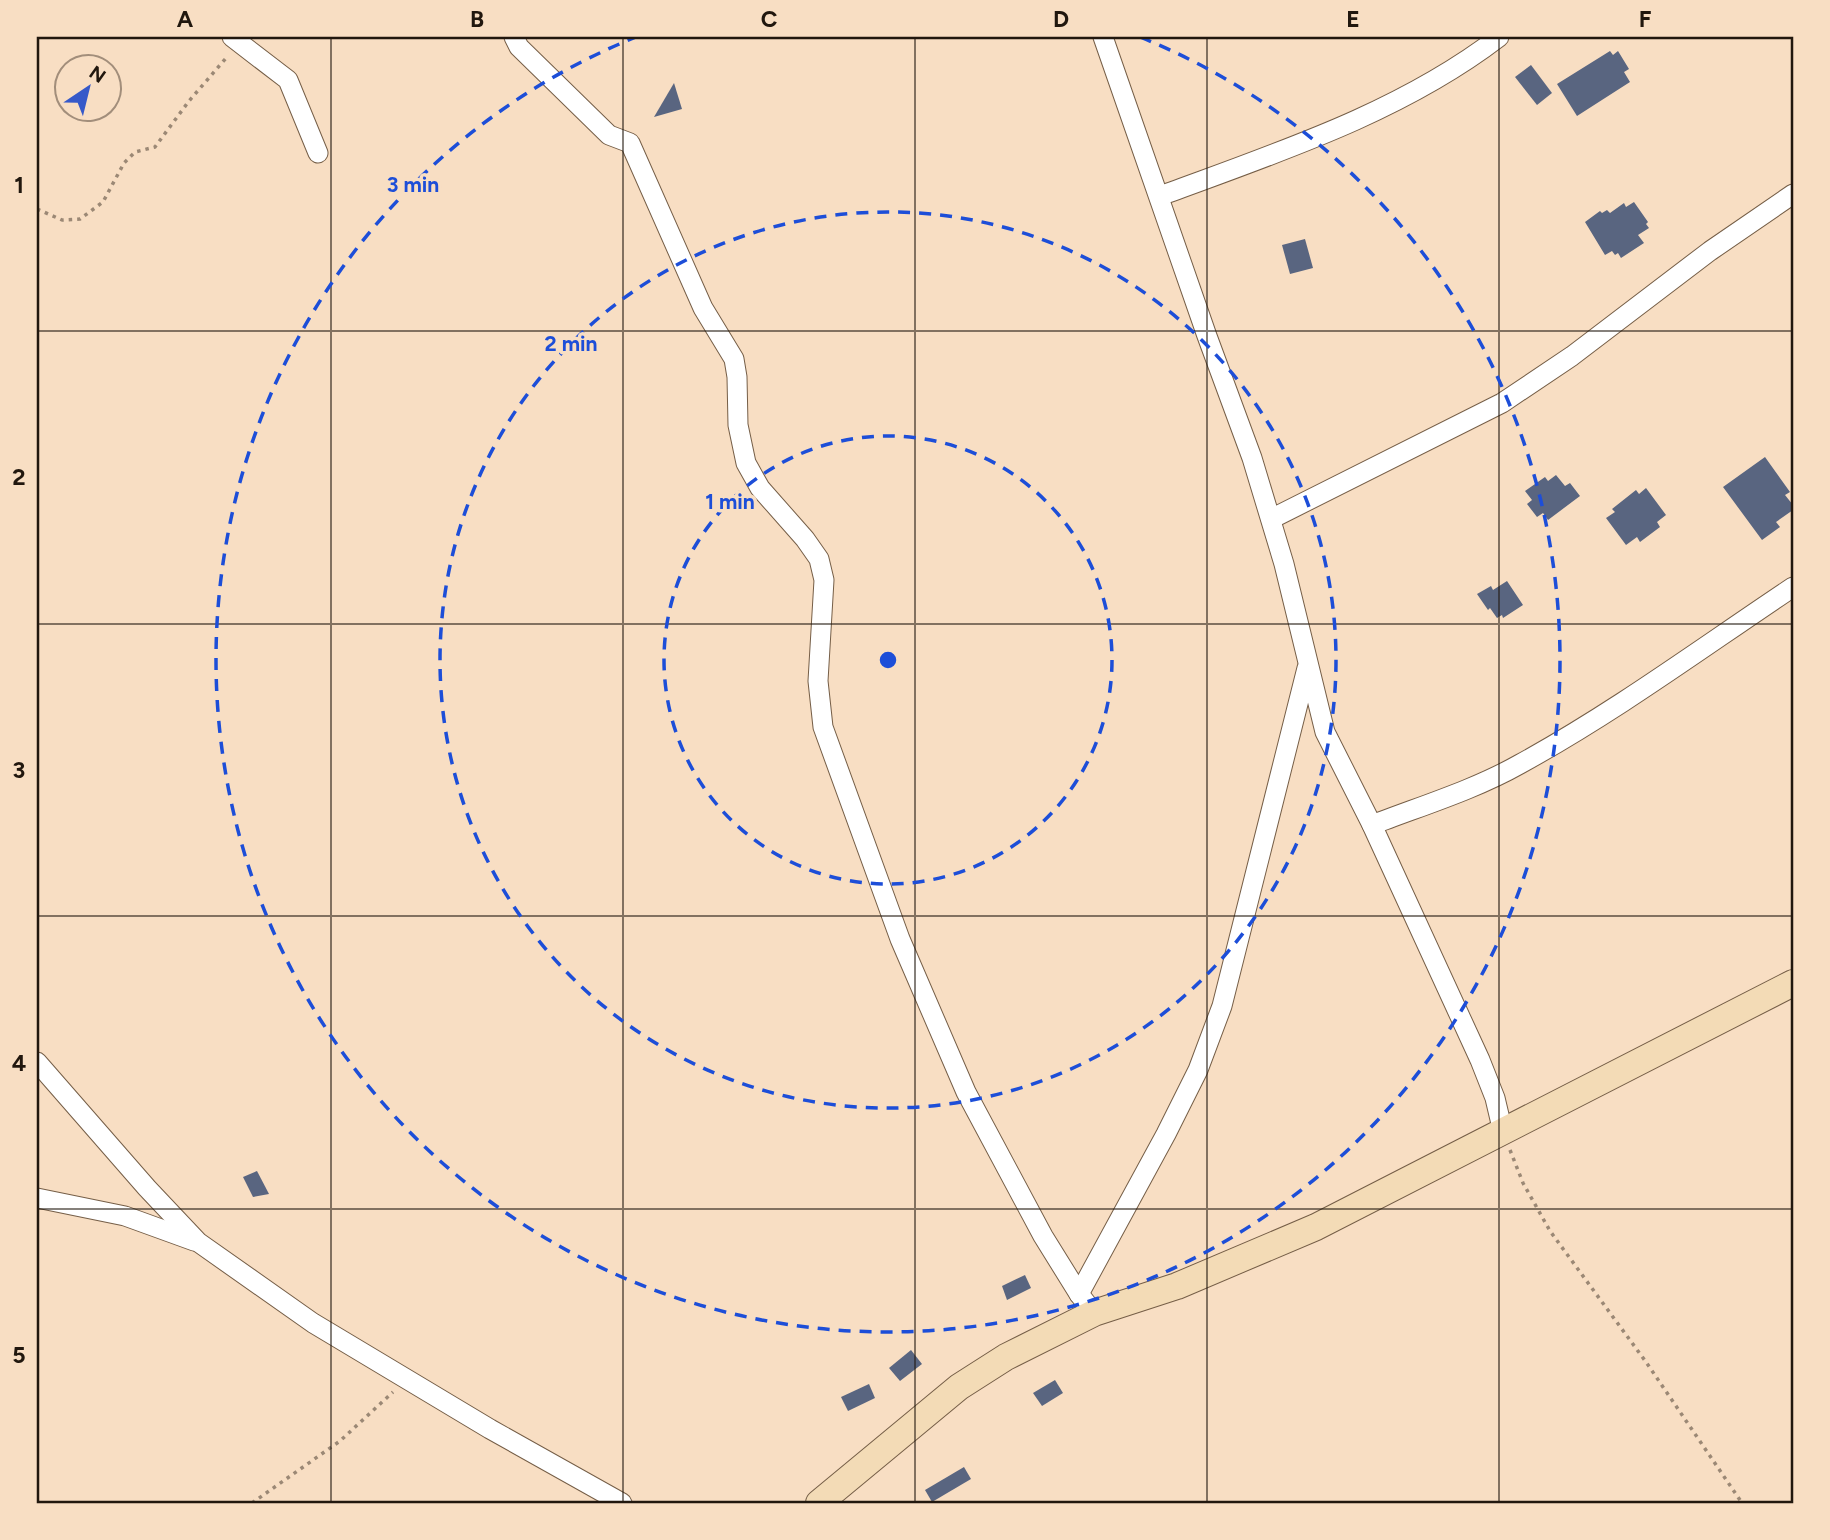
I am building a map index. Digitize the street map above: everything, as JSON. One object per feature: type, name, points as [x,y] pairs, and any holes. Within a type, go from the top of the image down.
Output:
[{"type":"street","points":[[514,37],[519,47],[609,135],[630,143],[703,308],[730,351],[737,377],[738,425],[746,463],[760,488],[819,559],[824,580],[818,681],[823,727],[900,940],[965,1092],[1043,1236],[1086,1303]]},
{"type":"street","points":[[1103,37],[1252,458],[1284,564],[1325,732],[1372,825],[1480,1060],[1495,1098],[1503,1132]]},
{"type":"street","points":[[1160,196],[1292,147],[1371,112],[1429,82],[1499,37]]},
{"type":"street","points":[[236,40],[288,80],[318,153]]},
{"type":"street","points":[[1270,519],[1502,403],[1572,356],[1710,251],[1790,203]]},
{"type":"street","points":[[1372,825],[1457,793],[1518,765],[1651,683],[1793,587]]},
{"type":"street","points":[[1086,1303],[1198,1070],[1222,1006],[1308,664]]},
{"type":"street","points":[[833,1498],[959,1387],[1086,1303],[1177,1286],[1316,1227],[1793,983]]},
{"type":"street","points":[[37,1062],[198,1242],[313,1323],[622,1503]]},
{"type":"street","points":[[37,1198],[125,1216],[198,1242]]},
{"type":"path","points":[[37,209],[62,220],[80,219],[103,202],[124,163],[135,152],[155,148],[236,40]]},
{"type":"path","points":[[1503,1132],[1523,1183],[1550,1231],[1646,1362],[1742,1503]]},
{"type":"path","points":[[252,1503],[340,1441],[407,1379]]},
{"type":"building","points":[[1610,51],[1613,55],[1618,51],[1629,69],[1624,72],[1630,82],[1577,116],[1557,84]]},
{"type":"building","points":[[1531,65],[1552,93],[1537,105],[1515,77]]},
{"type":"building","points":[[674,83],[682,109],[654,117]]},
{"type":"building","points":[[1634,202],[1648,222],[1646,224],[1649,228],[1638,235],[1644,243],[1621,258],[1618,253],[1615,255],[1612,251],[1605,255],[1585,222],[1600,211],[1602,213],[1607,210],[1610,213],[1624,203],[1626,207]]},
{"type":"building","points":[[1305,239],[1313,268],[1290,274],[1282,245]]},
{"type":"building","points":[[1765,457],[1790,492],[1785,495],[1793,505],[1793,510],[1776,522],[1780,527],[1762,540],[1723,487]]},
{"type":"building","points":[[1556,475],[1565,486],[1570,483],[1580,496],[1548,520],[1543,513],[1537,517],[1527,504],[1532,500],[1525,491],[1545,477],[1548,481]]},
{"type":"building","points":[[1646,488],[1666,515],[1657,522],[1660,527],[1640,542],[1637,537],[1626,545],[1606,518],[1615,512],[1612,509],[1636,490],[1639,494]]},
{"type":"building","points":[[1507,581],[1523,605],[1503,618],[1502,615],[1497,618],[1477,594],[1491,586],[1493,590]]},
{"type":"building","points":[[257,1171],[269,1194],[253,1197],[243,1177]]},
{"type":"building","points":[[1025,1275],[1031,1288],[1007,1300],[1002,1286]]},
{"type":"building","points":[[911,1350],[922,1364],[900,1381],[889,1368]]},
{"type":"building","points":[[1055,1380],[1063,1393],[1042,1406],[1033,1393]]},
{"type":"building","points":[[869,1384],[875,1398],[848,1411],[841,1397]]},
{"type":"building","points":[[964,1467],[971,1479],[932,1502],[925,1490]]}]
